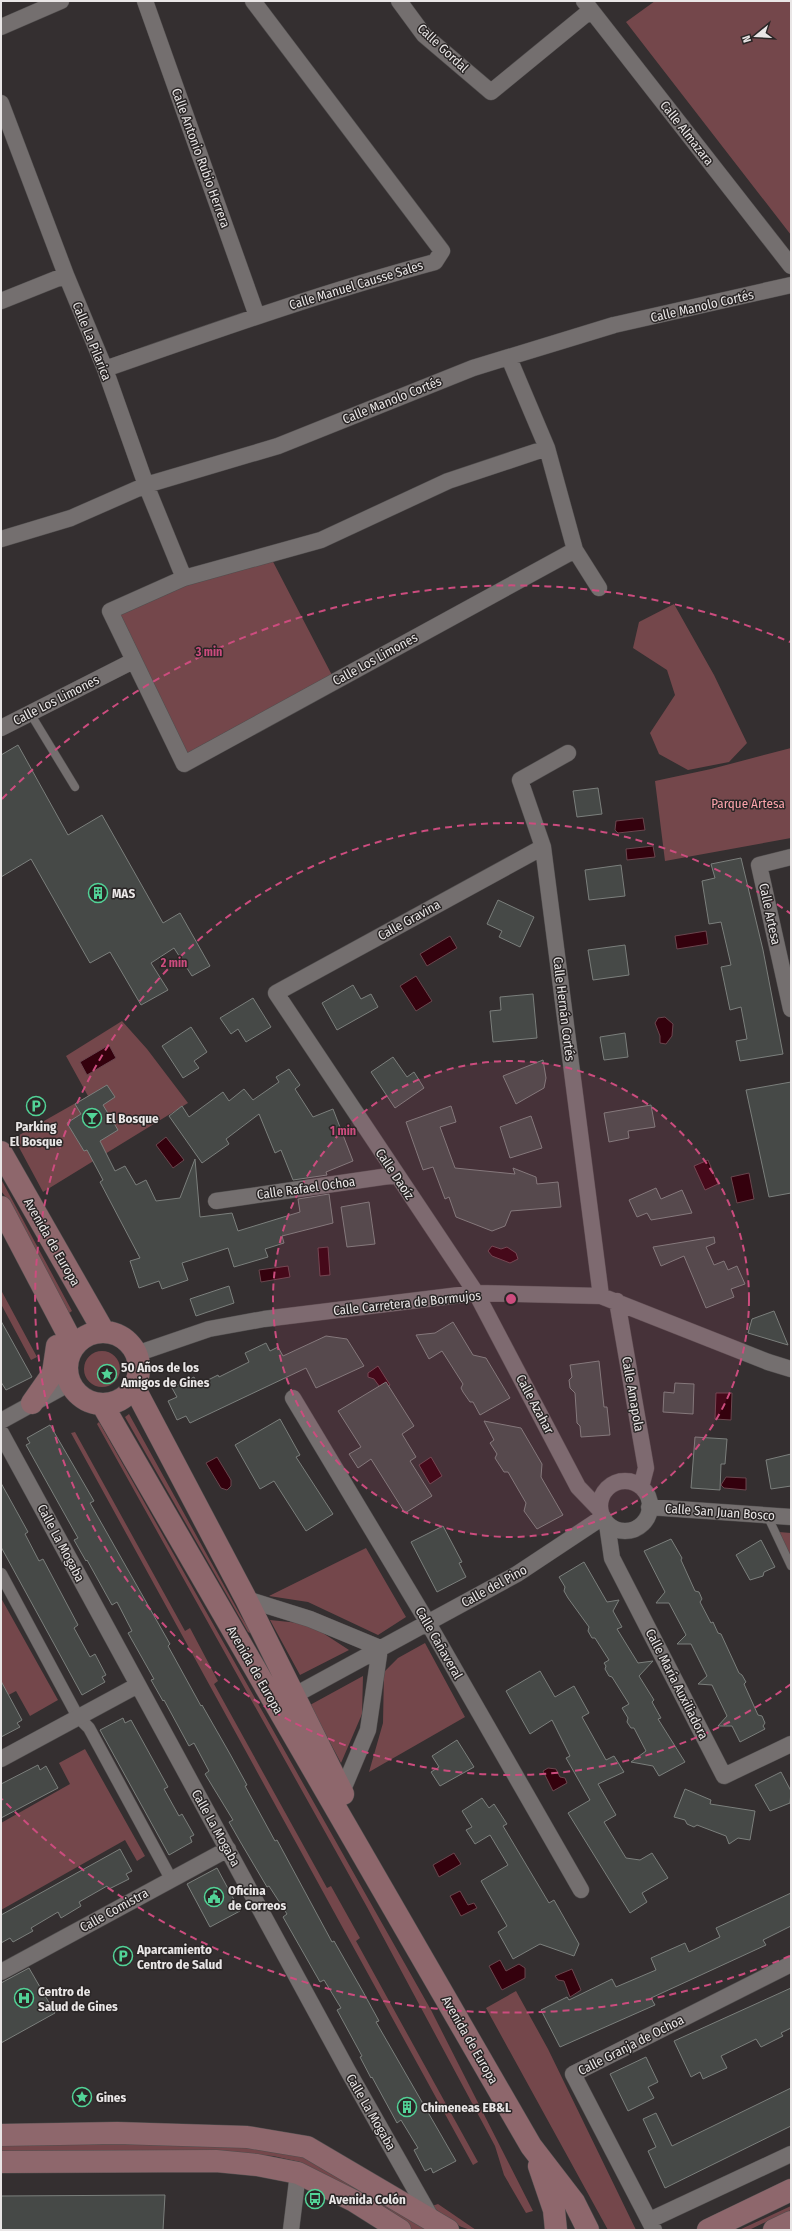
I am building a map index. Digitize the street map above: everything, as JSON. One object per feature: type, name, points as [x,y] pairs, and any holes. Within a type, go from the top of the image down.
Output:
[{"type":"main road","name":"Avenida de Europa","points":[[1,1152],[104,1332]]},
{"type":"main road","name":"Avenida de Europa","points":[[1,1208],[74,1346]]},
{"type":"main road","points":[[32,1403],[53,1373],[58,1342],[52,1303]]},
{"type":"main road","points":[[104,1332],[123,1338],[131,1345],[136,1354],[139,1365],[138,1377],[134,1387],[120,1400],[102,1404],[83,1398],[70,1383],[67,1364],[74,1346],[82,1339],[92,1334],[104,1332]]},
{"type":"main road","name":"Avenida de Europa","points":[[134,1387],[246,1598],[295,1695],[409,1934]]},
{"type":"main road","name":"Avenida de Europa","points":[[102,1404],[532,2146],[574,2202],[588,2230]]},
{"type":"main road","points":[[241,1646],[262,1661],[280,1690],[295,1695],[291,1708],[306,1738],[317,1775]]},
{"type":"main road","points":[[1,2135],[117,2132],[247,2137],[307,2147],[440,2226]]},
{"type":"main road","name":"Avenida de Europa","points":[[532,2146],[554,2210],[556,2230]]},
{"type":"main road","points":[[532,2146],[549,2212],[548,2230]]},
{"type":"main road","points":[[1,2162],[216,2161],[257,2165],[298,2173],[354,2201],[400,2230]]},
{"type":"main road","points":[[708,2230],[791,2190]]},
{"type":"street","points":[[1,27],[61,1]]},
{"type":"street","name":"Calle Antonio Rubio Herrera","points":[[145,1],[257,316]]},
{"type":"street","name":"Calle Manuel Causse Sales","points":[[105,369],[257,316],[364,281],[435,262],[442,251],[253,1]]},
{"type":"street","name":"Calle Gordal","points":[[400,1],[424,34],[491,92],[587,5]]},
{"type":"street","name":"Calle Almazara","points":[[587,5],[791,266]]},
{"type":"street","name":"Calle La Pilarica","points":[[1,103],[66,275],[105,369],[146,485],[184,578]]},
{"type":"street","points":[[1,301],[66,275]]},
{"type":"street","name":"Calle Manolo Cortés","points":[[1,539],[71,518],[146,485],[278,446],[473,368],[614,325],[791,285]]},
{"type":"street","points":[[509,358],[547,448],[575,550],[599,588]]},
{"type":"street","name":"Calle Los Limones","points":[[547,448],[448,481],[321,540],[184,578],[110,611],[184,764],[575,550]]},
{"type":"street","name":"Calle Los Limones","points":[[1,728],[133,661]]},
{"type":"street","name":"Calle Hernán Cortés","points":[[568,753],[520,780],[542,847],[601,1296]]},
{"type":"street","name":"Calle Gravina","points":[[276,993],[542,847]]},
{"type":"street","name":"Calle Artesa","points":[[791,857],[759,865],[791,1009]]},
{"type":"street","name":"Calle Daoíz","points":[[276,993],[476,1293]]},
{"type":"street","name":"Calle Rafael Ochoa","points":[[216,1201],[396,1175]]},
{"type":"street","name":"Calle Carretera de Bormujos","points":[[136,1354],[209,1328],[264,1319],[476,1293],[601,1296],[617,1301],[768,1362],[791,1369]]},
{"type":"street","name":"Calle Azahar","points":[[476,1293],[578,1487],[603,1517]]},
{"type":"street","name":"Calle Amapola","points":[[617,1301],[646,1468],[641,1487]]},
{"type":"street","points":[[1,1421],[70,1383]]},
{"type":"street","name":"Calle Cañaveral","points":[[293,1398],[428,1623],[581,1890]]},
{"type":"street","name":"Calle La Mogaba","points":[[1,1433],[348,2071],[440,2226]]},
{"type":"street","points":[[627,1481],[641,1487],[649,1500],[649,1507],[643,1522],[630,1530],[622,1530],[603,1517],[602,1495],[612,1484],[627,1481]]},
{"type":"street","name":"Calle San Juan Bosco","points":[[649,1507],[791,1517]]},
{"type":"street","name":"Calle del Pino","points":[[295,1695],[517,1574],[603,1517]]},
{"type":"street","name":"Calle María Auxiliadora","points":[[603,1517],[612,1558],[724,1776],[791,1744]]},
{"type":"street","points":[[1,1574],[78,1717],[89,1728],[171,1879]]},
{"type":"street","points":[[246,1598],[310,1618],[380,1648],[368,1730],[342,1792]]},
{"type":"street","points":[[1,1759],[138,1685]]},
{"type":"street","name":"Calle Comistra","points":[[1,1972],[228,1849]]},
{"type":"street","name":"Calle Granja de Ochoa","points":[[791,1964],[573,2074],[652,2225],[791,2154]]},
{"type":"street","points":[[291,2230],[298,2173]]},
{"type":"lane","points":[[30,714],[75,788]]},
{"type":"lane","points":[[767,1515],[791,1566]]},
{"type":"green space","points":[[655,1],[791,1],[791,235],[626,22]]},
{"type":"green space","points":[[269,554],[335,681],[184,764],[110,611]]},
{"type":"green space","points":[[674,604],[714,675],[747,743],[729,762],[688,770],[659,754],[650,733],[675,695],[667,670],[633,648],[639,622]]},
{"type":"green space","name":"Parque Artesa","points":[[791,748],[791,838],[665,861],[655,781],[711,769]]},
{"type":"green space","points":[[122,1021],[147,1049],[188,1103],[43,1192],[14,1138],[88,1096],[66,1056]]},
{"type":"green space","points":[[1,1179],[72,1311],[69,1313],[8,1200],[1,1191]]},
{"type":"green space","points":[[1,1290],[37,1357],[31,1360],[1,1304]]},
{"type":"green space","points":[[106,1351],[115,1356],[119,1362],[119,1376],[115,1382],[106,1387],[98,1387],[89,1382],[85,1376],[84,1365],[89,1356],[95,1352]]},
{"type":"green space","points":[[129,1414],[242,1618],[254,1635],[248,1632],[125,1417]]},
{"type":"green space","points":[[99,1422],[431,2010],[533,2211],[526,2213],[504,2175],[495,2146],[367,1907],[97,1424]]},
{"type":"green space","points":[[75,1432],[185,1631],[190,1628],[218,1681],[214,1684],[327,1888],[331,1886],[360,1938],[356,1941],[478,2162],[473,2165],[71,1433]]},
{"type":"green space","points":[[779,1532],[791,1533],[791,1557]]},
{"type":"green space","points":[[366,1548],[406,1617],[378,1635],[308,1602],[269,1596]]},
{"type":"green space","points":[[1,1598],[58,1700],[30,1716],[16,1691],[1,1699]]},
{"type":"green space","points":[[270,1620],[309,1624],[349,1650],[300,1675]]},
{"type":"green space","points":[[425,1643],[465,1717],[369,1772],[383,1723],[384,1672],[398,1658]]},
{"type":"green space","points":[[363,1676],[362,1714],[341,1763],[310,1705]]},
{"type":"green space","points":[[85,1749],[145,1856],[137,1861],[125,1840],[1,1910],[1,1823],[70,1784],[59,1763]]},
{"type":"green space","points":[[516,1991],[548,2049],[636,2230],[608,2230],[486,2008]]},
{"type":"green space","points":[[187,2144],[265,2149],[305,2155],[428,2230],[413,2230],[329,2177],[300,2162],[273,2156],[208,2151],[1,2151],[1,2145]]},
{"type":"green space","points":[[438,2204],[476,2230],[464,2228],[447,2218],[432,2206]]},
{"type":"green space","points":[[791,2206],[791,2210],[749,2230],[739,2230]]},
{"type":"shaded area","points":[[643,818],[645,830],[618,833],[615,830],[616,821]]},
{"type":"shaded area","points":[[653,846],[655,857],[627,860],[626,849]]},
{"type":"shaded area","points":[[706,931],[708,944],[677,949],[675,936]]},
{"type":"shaded area","points":[[450,936],[457,948],[427,966],[420,954]]},
{"type":"shaded area","points":[[416,976],[432,1001],[416,1011],[400,986]]},
{"type":"shaded area","points":[[665,1017],[673,1024],[672,1036],[666,1044],[660,1043],[660,1036],[655,1023],[658,1018]]},
{"type":"shaded area","points":[[109,1045],[116,1058],[87,1075],[80,1062]]},
{"type":"shaded area","points":[[166,1137],[184,1160],[173,1168],[156,1145]]},
{"type":"shaded area","points":[[708,1160],[718,1184],[705,1190],[694,1166]]},
{"type":"shaded area","points":[[749,1173],[754,1199],[737,1203],[731,1177]]},
{"type":"shaded area","points":[[492,1246],[501,1249],[507,1247],[516,1253],[518,1259],[510,1263],[492,1256],[488,1251]]},
{"type":"shaded area","points":[[328,1247],[330,1275],[320,1276],[318,1248]]},
{"type":"shaded area","points":[[288,1266],[290,1277],[261,1282],[259,1270]]},
{"type":"shaded area","points":[[378,1366],[390,1385],[382,1390],[374,1379],[368,1377],[368,1373]]},
{"type":"shaded area","points":[[716,1393],[732,1393],[731,1420],[715,1419]]},
{"type":"shaded area","points":[[217,1457],[231,1480],[231,1486],[227,1490],[221,1488],[206,1463]]},
{"type":"shaded area","points":[[431,1457],[442,1476],[430,1484],[419,1465]]},
{"type":"shaded area","points":[[726,1477],[746,1478],[746,1490],[724,1488],[721,1485]]},
{"type":"shaded area","points":[[548,1768],[556,1769],[560,1777],[565,1778],[567,1783],[553,1791],[543,1771]]},
{"type":"shaded area","points":[[454,1853],[461,1864],[439,1877],[433,1865]]},
{"type":"shaded area","points":[[460,1891],[468,1905],[474,1903],[477,1908],[461,1916],[450,1896]]},
{"type":"shaded area","points":[[500,1960],[506,1971],[519,1964],[525,1968],[525,1978],[502,1990],[489,1966]]},
{"type":"shaded area","points":[[572,1969],[581,1990],[570,1997],[564,1981],[558,1980],[555,1976]]},
{"type":"building","name":"MAS","points":[[18,745],[68,835],[102,815],[163,923],[180,913],[210,966],[192,976],[174,948],[151,963],[168,990],[141,1005],[110,952],[90,963],[31,859],[1,877],[1,755]]},
{"type":"building","points":[[598,788],[602,814],[577,817],[573,791]]},
{"type":"building","points":[[741,858],[763,950],[783,1054],[740,1061],[736,1041],[747,1039],[741,1007],[730,1010],[721,967],[731,965],[721,922],[709,924],[702,881],[715,878],[711,864]]},
{"type":"building","points":[[621,865],[625,896],[589,900],[585,870]]},
{"type":"building","points":[[498,900],[534,917],[520,947],[499,937],[502,931],[487,924]]},
{"type":"building","points":[[625,945],[629,975],[593,980],[588,950]]},
{"type":"building","points":[[353,985],[361,999],[371,994],[378,1007],[337,1030],[322,1003]]},
{"type":"building","points":[[533,994],[537,1038],[493,1042],[490,1011],[501,1010],[500,997]]},
{"type":"building","points":[[253,998],[271,1027],[246,1042],[238,1029],[231,1034],[220,1018]]},
{"type":"building","points":[[191,1027],[207,1052],[194,1061],[199,1068],[183,1078],[162,1046]]},
{"type":"building","points":[[625,1033],[628,1057],[604,1060],[600,1037]]},
{"type":"building","points":[[393,1057],[407,1077],[414,1072],[424,1088],[395,1108],[371,1072]]},
{"type":"building","points":[[543,1060],[546,1078],[544,1088],[516,1104],[503,1076]]},
{"type":"building","points":[[289,1069],[300,1085],[295,1089],[313,1117],[333,1109],[353,1161],[326,1172],[327,1175],[293,1180],[281,1150],[275,1153],[259,1114],[226,1139],[229,1144],[202,1163],[169,1116],[182,1106],[189,1117],[223,1092],[229,1101],[244,1089],[253,1100],[279,1082],[276,1077]]},
{"type":"building","points":[[791,1082],[791,1193],[769,1197],[746,1090]]},
{"type":"building","points":[[107,1085],[115,1097],[103,1105],[118,1130],[100,1141],[115,1171],[125,1166],[136,1185],[146,1180],[156,1201],[180,1198],[195,1159],[200,1217],[232,1213],[238,1231],[300,1212],[298,1199],[329,1194],[333,1223],[282,1236],[284,1243],[265,1249],[268,1257],[234,1267],[228,1248],[182,1263],[188,1280],[162,1289],[159,1281],[139,1288],[130,1261],[140,1258],[100,1182],[103,1180],[87,1150],[84,1151],[67,1123],[81,1114],[75,1104]]},
{"type":"building","points":[[651,1105],[655,1127],[628,1131],[629,1138],[609,1142],[604,1113]]},
{"type":"building","points":[[451,1106],[456,1122],[440,1127],[455,1168],[515,1174],[513,1168],[536,1177],[537,1184],[558,1182],[561,1207],[511,1211],[505,1226],[492,1231],[456,1217],[449,1197],[445,1199],[433,1167],[423,1170],[406,1122]]},
{"type":"building","points":[[531,1116],[542,1148],[510,1158],[500,1127]]},
{"type":"building","points":[[656,1188],[661,1199],[682,1190],[692,1213],[651,1220],[647,1213],[637,1217],[629,1200]]},
{"type":"building","points":[[369,1202],[375,1244],[347,1247],[341,1207]]},
{"type":"building","points":[[714,1237],[715,1243],[706,1247],[714,1265],[724,1261],[728,1270],[737,1266],[745,1284],[731,1289],[734,1297],[706,1308],[684,1256],[661,1266],[653,1247]]},
{"type":"building","points":[[229,1286],[234,1303],[196,1316],[190,1299]]},
{"type":"building","points":[[774,1311],[788,1345],[748,1333],[752,1319]]},
{"type":"building","points":[[1,1321],[32,1377],[6,1390],[1,1382]]},
{"type":"building","points":[[453,1322],[473,1355],[486,1358],[510,1398],[480,1415],[473,1402],[470,1402],[463,1392],[461,1388],[463,1384],[442,1351],[429,1359],[416,1335],[435,1333]]},
{"type":"building","points":[[326,1336],[347,1339],[364,1366],[316,1388],[306,1368],[190,1423],[186,1416],[177,1420],[168,1401],[177,1397],[172,1388],[194,1377],[198,1385],[218,1375],[219,1377],[249,1362],[245,1353],[266,1343],[270,1351],[278,1347],[283,1356]]},
{"type":"building","points":[[599,1361],[604,1407],[607,1407],[610,1435],[581,1437],[580,1426],[577,1423],[575,1393],[570,1388],[569,1380],[572,1377],[570,1365]]},
{"type":"building","points":[[386,1382],[414,1426],[402,1434],[416,1457],[410,1461],[432,1496],[405,1513],[371,1459],[358,1468],[349,1454],[361,1447],[338,1411]]},
{"type":"building","points":[[675,1383],[694,1384],[693,1414],[663,1412],[664,1392],[674,1393]]},
{"type":"building","points":[[280,1419],[300,1455],[296,1457],[333,1514],[306,1531],[274,1481],[260,1489],[235,1445]]},
{"type":"building","points":[[484,1421],[521,1428],[542,1464],[541,1477],[563,1515],[537,1529],[524,1511],[526,1503],[508,1472],[504,1472],[495,1458],[497,1454],[490,1443],[494,1440]]},
{"type":"building","points":[[50,1425],[94,1501],[90,1503],[170,1644],[168,1646],[201,1706],[202,1705],[230,1754],[247,1785],[245,1786],[275,1841],[277,1840],[332,1942],[334,1941],[362,1990],[379,2021],[376,2022],[456,2161],[433,2173],[431,2168],[425,2171],[414,2150],[418,2148],[401,2120],[397,2123],[360,2057],[362,2056],[337,2010],[341,2008],[324,1980],[320,1982],[283,1917],[287,1914],[269,1886],[267,1887],[229,1822],[233,1820],[205,1774],[209,1771],[194,1743],[189,1746],[164,1700],[163,1701],[151,1680],[154,1679],[128,1633],[132,1631],[117,1602],[112,1605],[87,1560],[86,1561],[74,1540],[78,1538],[26,1445],[30,1443],[27,1438]]},
{"type":"building","points":[[695,1437],[727,1439],[725,1464],[721,1464],[720,1490],[691,1488]]},
{"type":"building","points":[[791,1454],[791,1486],[771,1489],[766,1460]]},
{"type":"building","points":[[1,1483],[28,1532],[25,1534],[39,1561],[43,1559],[78,1625],[74,1628],[90,1657],[95,1654],[106,1675],[102,1677],[105,1682],[82,1695],[1,1547]]},
{"type":"building","points":[[443,1526],[462,1562],[459,1563],[466,1577],[437,1592],[411,1542]]},
{"type":"building","points":[[671,1539],[682,1558],[681,1560],[695,1591],[699,1592],[702,1599],[700,1602],[711,1623],[713,1622],[718,1633],[721,1634],[739,1673],[746,1682],[744,1684],[758,1715],[762,1716],[765,1723],[763,1726],[765,1729],[740,1742],[732,1726],[718,1726],[727,1716],[712,1685],[698,1684],[707,1676],[691,1644],[677,1644],[686,1635],[669,1603],[656,1603],[665,1592],[644,1551]]},
{"type":"building","points":[[761,1540],[775,1567],[764,1572],[763,1576],[750,1580],[736,1555]]},
{"type":"building","points":[[584,1562],[607,1602],[619,1600],[613,1611],[622,1627],[617,1629],[638,1663],[653,1661],[639,1676],[654,1700],[652,1702],[661,1718],[658,1719],[685,1762],[659,1776],[653,1766],[631,1762],[646,1751],[634,1728],[631,1728],[627,1722],[628,1718],[622,1708],[629,1704],[612,1677],[609,1676],[605,1669],[606,1666],[604,1663],[609,1660],[595,1638],[592,1638],[588,1631],[589,1627],[568,1598],[564,1591],[565,1587],[559,1577]]},
{"type":"building","points":[[540,1671],[555,1697],[574,1686],[589,1713],[582,1717],[606,1760],[614,1756],[624,1772],[598,1784],[616,1815],[604,1822],[626,1858],[640,1860],[652,1853],[668,1878],[642,1893],[647,1902],[630,1913],[568,1813],[590,1800],[566,1758],[570,1756],[552,1720],[530,1734],[506,1691]]},
{"type":"building","points":[[1,1681],[22,1720],[17,1723],[20,1727],[1,1737]]},
{"type":"building","points":[[123,1718],[125,1723],[131,1720],[168,1787],[164,1789],[179,1816],[182,1814],[194,1835],[190,1837],[192,1842],[169,1855],[100,1730]]},
{"type":"building","points":[[457,1740],[474,1767],[440,1786],[431,1772],[439,1767],[432,1756]]},
{"type":"building","points":[[38,1765],[40,1770],[46,1766],[58,1788],[1,1818],[1,1784]]},
{"type":"building","points":[[781,1772],[791,1791],[790,1803],[770,1811],[755,1785]]},
{"type":"building","points":[[685,1789],[711,1800],[710,1804],[755,1811],[750,1840],[738,1838],[729,1844],[726,1836],[697,1825],[694,1827],[687,1824],[685,1820],[674,1817]]},
{"type":"building","points":[[482,1798],[489,1808],[494,1804],[507,1824],[503,1826],[549,1903],[554,1900],[579,1944],[574,1956],[540,1944],[513,1959],[498,1932],[507,1926],[481,1881],[508,1865],[490,1835],[475,1844],[466,1830],[472,1827],[462,1811]]},
{"type":"building","points":[[120,1849],[132,1871],[126,1874],[129,1879],[109,1889],[107,1886],[79,1902],[81,1906],[61,1918],[58,1912],[31,1928],[33,1931],[13,1942],[10,1938],[1,1943],[1,1915]]},
{"type":"building","name":"Oficina de Correos","points":[[217,1868],[240,1911],[210,1927],[187,1884]]},
{"type":"building","points":[[791,1893],[791,1926],[763,1940],[766,1945],[651,1998],[655,2005],[560,2047],[541,2010],[567,1997],[569,2000],[612,1979],[616,1987],[656,1970],[651,1958],[685,1943],[689,1952],[720,1937],[716,1928]]},
{"type":"building","name":"Centro de Salud de Gines","points":[[29,1968],[55,2013],[1,2043],[1,1983]]},
{"type":"building","points":[[791,1988],[791,2028],[781,2033],[783,2036],[761,2047],[756,2039],[721,2056],[727,2068],[703,2079],[700,2072],[691,2077],[674,2041]]},
{"type":"building","points":[[646,2057],[658,2082],[648,2087],[654,2098],[628,2111],[610,2074]]},
{"type":"building","points":[[791,2088],[791,2126],[665,2188],[648,2151],[656,2147],[643,2119],[656,2113],[672,2146]]},
{"type":"building","points":[[165,2195],[163,2230],[1,2230],[1,2196]]},
{"type":"place","name":"MAS","points":[[98,893]]},
{"type":"place","name":"Parking El Bosque","points":[[36,1106]]},
{"type":"place","name":"El Bosque","points":[[92,1118]]},
{"type":"place","name":"50 Años de los Amigos de Gines","points":[[107,1374]]},
{"type":"place","name":"Oficina de Correos","points":[[214,1897]]},
{"type":"place","name":"Aparcamiento Centro de Salud","points":[[123,1956]]},
{"type":"place","name":"Centro de Salud de Gines","points":[[24,1998]]},
{"type":"place","name":"Gines","points":[[82,2097]]},
{"type":"place","name":"Chimeneas EB&L","points":[[407,2107]]},
{"type":"place","name":"Avenida Colón","points":[[315,2199]]}]
